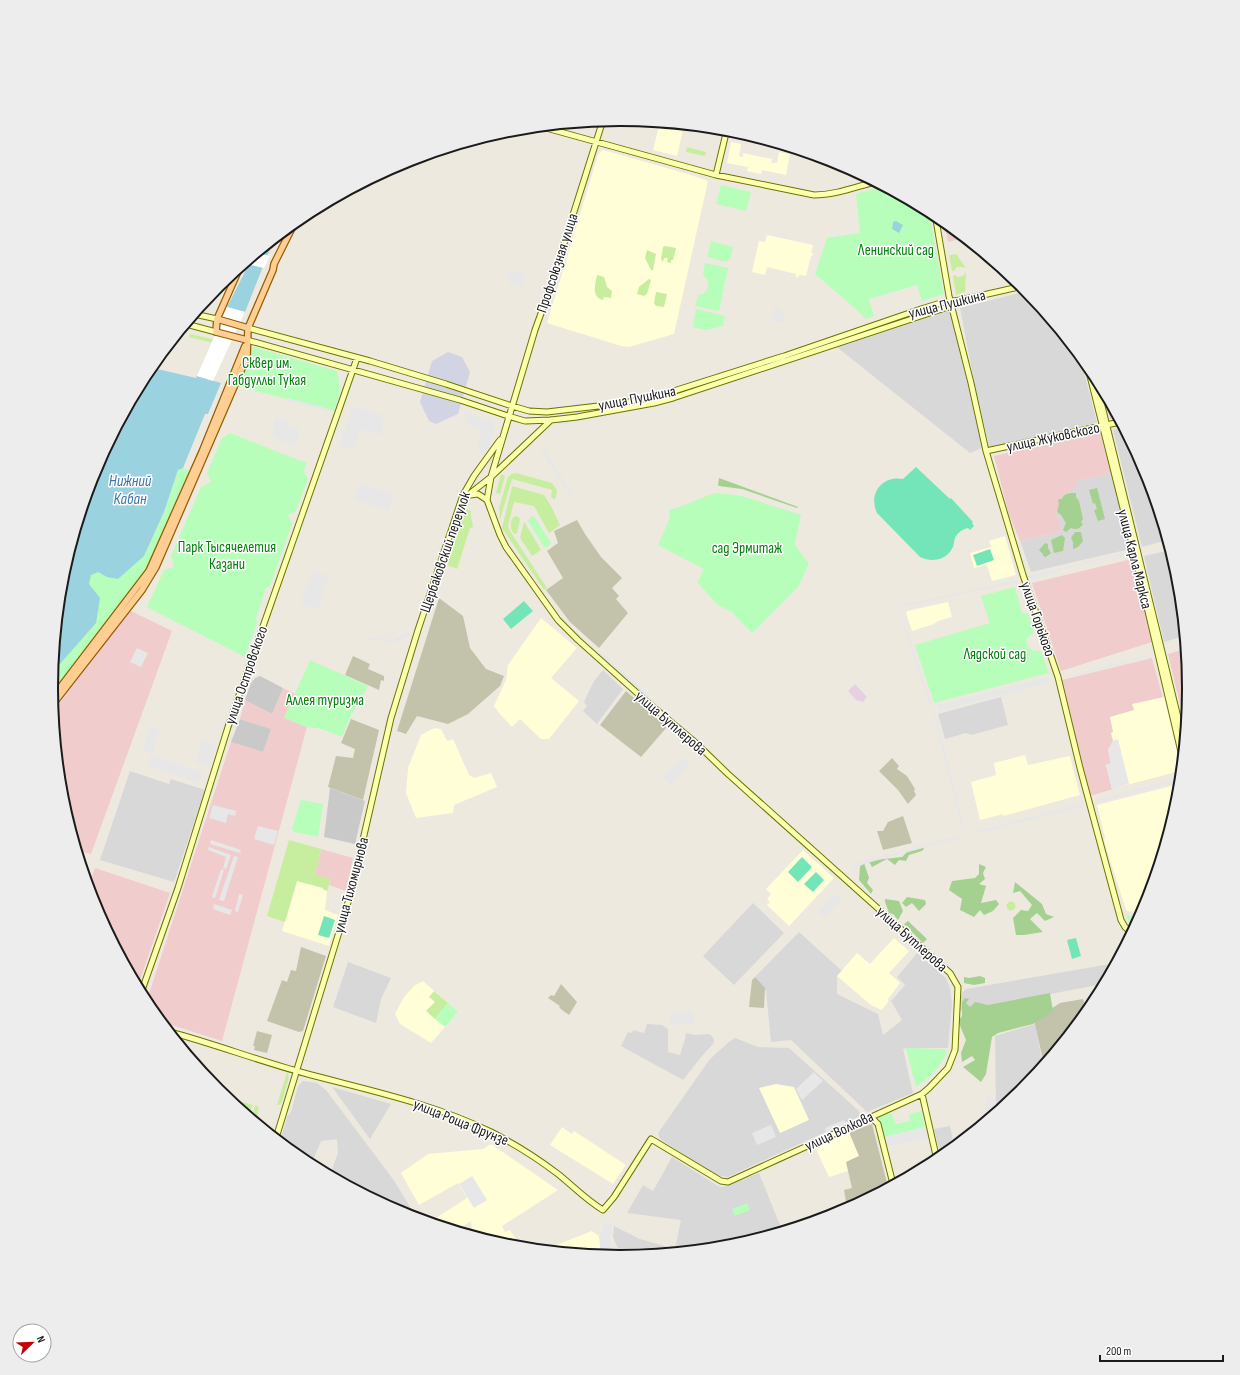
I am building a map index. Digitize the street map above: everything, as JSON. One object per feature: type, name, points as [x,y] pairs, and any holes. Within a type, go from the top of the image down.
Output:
[{"type":"main road","name":"Профсоюзная улица","points":[[512,406],[535,330],[548,294],[601,127]]},
{"type":"main road","points":[[552,130],[716,175],[814,195],[825,195],[870,183]]},
{"type":"main road","points":[[716,175],[726,135]]},
{"type":"main road","name":"улица Горького","points":[[937,223],[951,304],[986,451],[1023,575],[1058,677],[1080,768],[1121,920],[1127,929]]},
{"type":"main road","points":[[58,697],[142,590],[156,567],[246,357],[248,328],[273,270],[274,264],[289,234]]},
{"type":"main road","points":[[216,332],[217,319],[235,279]]},
{"type":"main road","name":"улица Пушкина","points":[[248,328],[446,384],[529,411],[547,412],[624,403],[658,396],[784,356],[921,309],[951,304],[1015,288]]},
{"type":"main road","name":"улица Пушкина","points":[[247,340],[460,400],[525,421],[552,420],[654,403],[673,398],[951,304]]},
{"type":"main road","points":[[199,315],[248,328]]},
{"type":"main road","points":[[190,325],[247,340]]},
{"type":"main road","points":[[58,690],[149,571],[202,452],[247,340]]},
{"type":"main road","name":"улица Островского","points":[[144,985],[178,888],[228,727],[357,358]]},
{"type":"main road","name":"улица Карла Маркса","points":[[1092,384],[1181,728]]},
{"type":"main road","name":"улица Карла Маркса","points":[[1098,392],[1104,426],[1179,743]]},
{"type":"main road","name":"улица Бутлерова","points":[[512,406],[491,477],[487,500],[497,529],[506,547],[560,622],[611,670],[697,744],[728,774],[950,973],[958,986]]},
{"type":"main road","points":[[461,501],[491,477],[552,420]]},
{"type":"main road","name":"улица Жуковского","points":[[986,451],[1116,423]]},
{"type":"main road","name":"Щербаковский переулок","points":[[418,630],[461,501],[474,476],[503,436]]},
{"type":"main road","points":[[465,497],[475,494],[487,500]]},
{"type":"main road","name":"улица Тихомирнова","points":[[278,1133],[350,896],[392,718],[418,630]]},
{"type":"main road","name":"улица Волкова","points":[[651,1139],[721,1181],[728,1182],[922,1094],[948,1068],[956,1050],[958,986]]},
{"type":"main road","name":"улица Роща Фрунзе","points":[[177,1034],[208,1042],[297,1071],[391,1095],[490,1131],[536,1158],[588,1200],[603,1210],[619,1189],[651,1139]]},
{"type":"main road","points":[[922,1094],[935,1153]]},
{"type":"main road","points":[[870,1117],[878,1124],[892,1179]]},
{"type":"shaded area","points":[[659,127],[683,129],[677,156],[653,150]]},
{"type":"shaded area","points":[[731,142],[741,144],[739,156],[743,157],[743,153],[772,159],[771,163],[777,163],[779,152],[790,154],[786,175],[762,170],[761,174],[747,171],[748,167],[727,163]]},
{"type":"shaded area","points":[[603,150],[708,181],[674,334],[629,347],[621,346],[547,323],[598,155]]},
{"type":"shaded area","points":[[946,230],[958,239],[948,242]]},
{"type":"shaded area","points":[[767,235],[813,245],[811,253],[813,253],[806,276],[799,275],[798,278],[796,277],[796,274],[767,267],[765,275],[752,272],[759,241],[765,242]]},
{"type":"shaded area","points":[[508,270],[525,275],[522,287],[508,282]]},
{"type":"shaded area","points":[[1020,293],[1043,317],[1066,345],[1084,370],[1097,423],[990,449],[975,386],[960,308]]},
{"type":"shaded area","points":[[774,308],[781,309],[786,319],[786,323],[772,322]]},
{"type":"shaded area","points":[[948,311],[951,312],[982,448],[970,453],[838,348]]},
{"type":"shaded area","points":[[448,352],[462,357],[470,372],[458,414],[436,424],[429,421],[420,402],[432,361]]},
{"type":"shaded area","points":[[648,396],[648,398],[607,403],[610,400]]},
{"type":"shaded area","points":[[288,398],[329,409],[330,413],[285,400]]},
{"type":"shaded area","points":[[592,402],[593,404],[602,403],[571,407],[548,409],[550,406],[559,405],[561,407]]},
{"type":"shaded area","points":[[352,406],[380,414],[382,419],[385,420],[380,435],[360,429],[354,450],[339,446]]},
{"type":"shaded area","points":[[1107,407],[1113,419],[1110,419]]},
{"type":"shaded area","points":[[463,412],[493,422],[495,428],[490,444],[483,456],[477,445],[482,433],[481,430],[469,426]]},
{"type":"shaded area","points":[[606,414],[606,418],[558,425],[558,421]]},
{"type":"shaded area","points":[[275,417],[288,420],[287,425],[300,430],[296,446],[272,437]]},
{"type":"shaded area","points":[[1096,423],[1097,427],[992,449],[991,447]]},
{"type":"shaded area","points":[[1119,429],[1139,472],[1163,541],[1142,547],[1113,430]]},
{"type":"shaded area","points":[[1100,432],[1111,473],[1076,481],[1077,488],[1069,489],[1069,492],[1062,495],[1063,498],[1059,499],[1061,509],[1056,511],[1062,531],[1020,541],[1009,515],[994,456]]},
{"type":"shaded area","points":[[544,449],[573,494],[570,496],[541,451]]},
{"type":"shaded area","points":[[1111,473],[1130,549],[1031,572],[1020,541],[1062,531],[1056,511],[1059,499],[1062,495],[1075,481]]},
{"type":"shaded area","points":[[360,483],[394,495],[388,511],[354,499]]},
{"type":"shaded area","points":[[577,520],[601,557],[622,578],[612,588],[619,596],[616,599],[628,613],[599,648],[570,622],[546,590],[563,578],[547,551],[558,543],[554,531]]},
{"type":"shaded area","points":[[1005,536],[1016,575],[992,581],[987,565],[974,568],[970,553],[991,547],[989,541]]},
{"type":"shaded area","points":[[1165,551],[1171,578],[1180,637],[1164,642],[1144,556]]},
{"type":"shaded area","points":[[1124,553],[1125,557],[1112,561],[1111,558],[1054,572],[1054,574],[1031,580],[1030,578],[1030,575]]},
{"type":"shaded area","points":[[1132,559],[1152,642],[1061,671],[1032,583]]},
{"type":"shaded area","points":[[316,570],[329,578],[321,592],[325,595],[318,610],[301,603],[303,591]]},
{"type":"shaded area","points":[[1018,580],[1018,582],[902,607],[901,605]]},
{"type":"shaded area","points":[[439,598],[463,616],[470,648],[486,669],[504,676],[500,686],[468,714],[448,724],[417,716],[406,734],[397,731]]},
{"type":"shaded area","points":[[948,602],[952,617],[912,631],[906,613],[907,611]]},
{"type":"shaded area","points":[[129,610],[172,631],[91,854],[83,852],[69,797],[63,761],[58,705]]},
{"type":"shaded area","points":[[897,610],[899,611],[932,703],[930,705]]},
{"type":"shaded area","points":[[541,618],[577,648],[551,678],[579,701],[549,739],[541,739],[520,719],[512,727],[494,706],[506,680],[508,665]]},
{"type":"shaded area","points":[[408,627],[380,639],[367,641],[367,639],[379,637]]},
{"type":"shaded area","points":[[409,633],[408,637],[385,645],[384,642]]},
{"type":"shaded area","points":[[137,648],[148,653],[141,667],[130,662]]},
{"type":"shaded area","points":[[1181,650],[1181,710],[1168,654]]},
{"type":"shaded area","points":[[601,652],[650,695],[647,698],[599,655]]},
{"type":"shaded area","points":[[1150,654],[1150,656],[1068,678],[1068,676]]},
{"type":"shaded area","points":[[353,656],[370,664],[368,669],[384,676],[384,681],[381,680],[379,690],[345,675]]},
{"type":"shaded area","points":[[1152,658],[1178,753],[1175,773],[1090,796],[1062,680]]},
{"type":"shaded area","points":[[603,670],[623,689],[597,724],[583,711],[587,706],[584,702],[594,681]]},
{"type":"shaded area","points":[[260,676],[283,688],[272,714],[245,700],[251,683],[255,678]]},
{"type":"shaded area","points":[[1047,677],[1050,680],[1049,683],[939,711],[938,708],[938,705]]},
{"type":"shaded area","points":[[855,684],[867,697],[863,702],[856,700],[848,691]]},
{"type":"shaded area","points":[[283,688],[295,694],[284,718],[307,727],[222,1041],[170,1025],[149,994],[231,742],[263,752],[271,729],[240,719],[245,700],[272,714]]},
{"type":"shaded area","points":[[626,691],[667,727],[641,757],[600,725]]},
{"type":"shaded area","points":[[1001,697],[1008,725],[971,735],[966,733],[945,739],[938,714]]},
{"type":"shaded area","points":[[1164,697],[1178,754],[1175,773],[1112,789],[1106,765],[1111,763],[1108,750],[1113,741],[1110,717],[1134,710],[1132,704]]},
{"type":"shaded area","points":[[933,715],[936,715],[964,827],[962,828]]},
{"type":"shaded area","points":[[240,719],[271,729],[263,752],[231,742]]},
{"type":"shaded area","points":[[351,719],[379,730],[363,800],[328,787],[336,756],[353,758],[355,749],[341,743]]},
{"type":"shaded area","points":[[150,726],[160,730],[152,754],[142,750]]},
{"type":"shaded area","points":[[434,728],[441,729],[448,741],[453,739],[469,775],[474,778],[491,773],[497,787],[454,805],[453,813],[416,818],[406,793],[408,768],[421,735]]},
{"type":"shaded area","points":[[1118,739],[1129,784],[1112,789],[1106,765],[1111,763],[1108,750],[1113,741]]},
{"type":"shaded area","points":[[203,740],[216,745],[209,767],[196,762]]},
{"type":"shaded area","points":[[152,755],[203,772],[199,784],[148,766]]},
{"type":"shaded area","points":[[1025,755],[1028,765],[1070,756],[1080,795],[1003,816],[1003,814],[980,820],[971,782],[996,775],[994,763]]},
{"type":"shaded area","points":[[682,757],[690,763],[671,785],[662,778]]},
{"type":"shaded area","points":[[892,758],[899,766],[897,769],[907,776],[915,789],[914,791],[916,795],[908,804],[898,790],[879,771]]},
{"type":"shaded area","points":[[130,771],[169,784],[171,779],[205,790],[174,882],[100,860]]},
{"type":"shaded area","points":[[1174,780],[1173,783],[1099,802],[1098,799]]},
{"type":"shaded area","points":[[1173,786],[1163,833],[1152,868],[1135,912],[1127,911],[1125,907],[1105,844],[1105,838],[1097,805]]},
{"type":"shaded area","points":[[330,788],[365,801],[355,844],[324,837]]},
{"type":"shaded area","points":[[1083,803],[1082,807],[979,833],[976,831]]},
{"type":"shaded area","points":[[213,805],[236,811],[235,816],[228,814],[226,823],[209,818]]},
{"type":"shaded area","points":[[903,816],[912,843],[883,850],[877,831],[883,831],[888,822]]},
{"type":"shaded area","points":[[258,826],[278,831],[274,845],[254,839]]},
{"type":"shaded area","points":[[958,836],[957,839],[867,863],[857,867],[855,870],[852,868],[866,860]]},
{"type":"shaded area","points":[[211,840],[241,850],[240,853],[210,844]]},
{"type":"shaded area","points":[[209,847],[231,855],[226,869],[223,868],[226,857],[208,850]]},
{"type":"shaded area","points":[[321,849],[353,858],[346,891],[329,885],[331,880],[315,875]]},
{"type":"shaded area","points":[[803,850],[834,878],[789,926],[767,905],[770,902],[767,899],[771,894],[766,889]]},
{"type":"shaded area","points":[[234,856],[238,857],[224,901],[219,900]]},
{"type":"shaded area","points":[[95,868],[170,893],[140,980],[116,936],[91,877]]},
{"type":"shaded area","points":[[221,869],[224,870],[215,898],[212,897]]},
{"type":"shaded area","points":[[297,881],[324,888],[323,889],[327,891],[325,910],[338,915],[329,946],[282,931]]},
{"type":"shaded area","points":[[836,893],[842,898],[825,917],[819,912]]},
{"type":"shaded area","points":[[239,894],[243,895],[238,912],[235,911]]},
{"type":"shaded area","points":[[753,903],[784,933],[734,985],[703,956]]},
{"type":"shaded area","points":[[214,904],[232,910],[230,915],[213,909]]},
{"type":"shaded area","points":[[799,932],[842,971],[837,976],[837,994],[878,1014],[883,1035],[902,1020],[891,1001],[905,985],[897,977],[917,953],[946,978],[950,988],[952,1004],[948,1048],[903,1049],[913,1093],[867,1112],[791,1040],[771,1042],[766,991],[755,977]]},
{"type":"shaded area","points":[[894,938],[909,951],[889,973],[900,983],[882,1010],[871,1005],[837,976],[857,953],[870,964]]},
{"type":"shaded area","points":[[301,947],[326,956],[303,1031],[299,1032],[267,1021],[282,980],[287,982],[291,970],[296,971]]},
{"type":"shaded area","points":[[348,962],[391,978],[381,999],[376,1023],[333,1007]]},
{"type":"shaded area","points":[[1110,964],[1097,985],[960,1011],[962,993],[966,989]]},
{"type":"shaded area","points":[[755,977],[765,988],[764,1008],[749,1007],[752,980]]},
{"type":"shaded area","points":[[423,981],[458,1012],[431,1043],[400,1024],[395,1014],[404,997],[414,986]]},
{"type":"shaded area","points":[[561,984],[577,1002],[569,1015],[559,1007],[560,1006],[548,998],[551,995],[554,996]]},
{"type":"shaded area","points":[[1083,999],[1084,1004],[1066,1030],[1043,1058],[1034,1020],[1060,1003]]},
{"type":"shaded area","points":[[693,1012],[694,1024],[670,1025],[669,1016],[677,1013]]},
{"type":"shaded area","points":[[647,1024],[662,1025],[668,1029],[668,1052],[680,1055],[686,1033],[694,1035],[709,1034],[714,1040],[713,1044],[683,1080],[621,1046],[628,1032],[632,1033],[633,1030],[644,1033]]},
{"type":"shaded area","points":[[1035,1024],[1042,1059],[996,1105],[995,1036]]},
{"type":"shaded area","points":[[257,1031],[272,1035],[267,1053],[254,1050],[255,1046],[253,1046]]},
{"type":"shaded area","points":[[735,1038],[758,1047],[789,1048],[859,1111],[860,1116],[728,1177],[715,1175],[660,1139],[658,1133],[710,1059]]},
{"type":"shaded area","points":[[814,1072],[823,1081],[802,1100],[796,1089]]},
{"type":"shaded area","points":[[303,1081],[317,1083],[326,1090],[393,1179],[412,1210],[371,1192],[332,1170],[338,1153],[337,1139],[321,1141],[314,1158],[282,1136],[287,1117],[291,1112],[298,1086]]},
{"type":"shaded area","points":[[776,1084],[794,1087],[809,1120],[780,1133],[759,1088]]},
{"type":"shaded area","points":[[332,1087],[391,1104],[370,1139]]},
{"type":"shaded area","points":[[988,1095],[996,1100],[995,1106],[984,1116]]},
{"type":"shaded area","points":[[844,1120],[846,1123],[826,1132],[825,1128]]},
{"type":"shaded area","points":[[872,1124],[887,1182],[846,1202],[844,1190],[852,1188],[846,1162],[859,1156],[849,1132]]},
{"type":"shaded area","points":[[771,1125],[776,1137],[757,1145],[752,1133]]},
{"type":"shaded area","points":[[950,1126],[953,1140],[939,1150],[934,1129]]},
{"type":"shaded area","points":[[562,1127],[572,1134],[574,1131],[626,1165],[613,1184],[550,1145]]},
{"type":"shaded area","points":[[925,1127],[927,1137],[886,1147],[884,1137]]},
{"type":"shaded area","points":[[849,1132],[859,1156],[846,1162],[848,1171],[829,1177],[815,1147]]},
{"type":"shaded area","points":[[491,1144],[558,1190],[502,1226],[505,1232],[510,1230],[517,1240],[472,1229],[471,1221],[462,1227],[435,1219],[467,1198],[458,1183],[419,1205],[401,1173],[428,1154],[483,1149]]},
{"type":"shaded area","points":[[672,1157],[718,1186],[723,1187],[759,1173],[780,1226],[730,1239],[676,1246],[681,1220],[627,1213],[643,1185],[653,1191]]},
{"type":"shaded area","points":[[472,1176],[487,1200],[474,1208],[459,1184]]},
{"type":"shaded area","points":[[605,1220],[613,1224],[611,1242],[613,1250],[555,1246],[592,1231],[599,1236]]},
{"type":"shaded area","points":[[605,1220],[613,1224],[611,1242],[613,1250],[600,1249],[599,1236]]},
{"type":"shaded area","points":[[614,1226],[640,1239],[668,1247],[618,1250],[613,1237]]},
{"type":"green space","points":[[687,147],[706,152],[705,156],[686,152]]},
{"type":"green space","points":[[721,185],[751,192],[746,211],[716,204]]},
{"type":"green space","name":"Ленинский сад","points":[[877,188],[930,219],[944,294],[922,301],[917,285],[869,299],[874,316],[866,319],[815,274],[827,238],[860,233],[856,194]]},
{"type":"green space","points":[[711,241],[733,247],[730,260],[728,259],[727,262],[707,257]]},
{"type":"green space","points":[[663,247],[676,248],[671,263],[667,262],[668,258],[664,258],[663,262],[661,259]]},
{"type":"green space","points":[[647,250],[656,254],[653,270],[651,270],[645,258]]},
{"type":"green space","points":[[956,254],[966,268],[957,267],[954,271],[952,271],[949,255]]},
{"type":"green space","points":[[705,263],[728,268],[719,311],[695,306],[698,295],[705,292],[708,287],[708,281],[703,275]]},
{"type":"green space","points":[[966,272],[965,292],[956,295],[953,276],[963,276]]},
{"type":"green space","points":[[597,275],[604,277],[607,287],[612,291],[611,298],[604,297],[603,300],[595,293]]},
{"type":"green space","points":[[649,279],[651,280],[647,294],[644,296],[637,294],[639,287]]},
{"type":"green space","points":[[656,292],[667,294],[664,307],[656,306],[654,303]]},
{"type":"green space","points":[[696,309],[725,316],[723,326],[706,330],[693,327]]},
{"type":"green space","points":[[190,334],[230,343],[229,347],[189,337]]},
{"type":"green space","name":"Сквер им. Габдуллы Тукая","points":[[253,347],[337,371],[339,391],[338,400],[334,411],[237,386]]},
{"type":"green space","name":"Парк Тысячелетия Казани","points":[[230,433],[307,463],[304,471],[308,479],[296,511],[288,515],[292,524],[270,586],[266,588],[256,619],[257,623],[245,657],[147,607],[164,570],[174,567],[171,556],[201,487],[211,482],[207,473],[222,438]]},
{"type":"green space","points":[[916,467],[950,499],[951,498],[973,522],[972,523],[974,526],[970,530],[968,528],[962,530],[956,536],[953,547],[947,555],[939,559],[929,560],[920,557],[877,513],[875,506],[874,499],[876,493],[883,483],[889,480],[903,479]]},
{"type":"green space","points":[[183,468],[191,472],[146,571],[131,593],[58,686],[59,663],[100,598],[89,584],[90,574],[98,572],[107,577],[144,556],[164,512],[178,470]]},
{"type":"green space","points":[[516,473],[552,483],[557,490],[555,500],[551,497],[552,490],[512,479],[500,520],[499,508],[508,477],[511,474]]},
{"type":"green space","points":[[501,474],[505,476],[500,494],[496,493]]},
{"type":"green space","points":[[719,478],[798,507],[797,508],[742,489],[719,486]]},
{"type":"green space","points":[[512,486],[544,495],[560,525],[549,533],[534,506],[514,502],[508,526],[547,588],[544,590],[502,528]]},
{"type":"green space","points":[[1097,488],[1105,519],[1098,521],[1094,510],[1097,509],[1095,503],[1093,504],[1089,490]]},
{"type":"green space","name":"сад Эрмитаж","points":[[717,493],[742,496],[801,515],[795,543],[809,564],[798,587],[752,633],[732,612],[718,605],[697,582],[704,569],[658,545],[670,518],[669,510]]},
{"type":"green space","points":[[1076,493],[1083,519],[1081,522],[1083,524],[1079,528],[1071,528],[1066,532],[1063,530],[1066,523],[1057,512],[1059,504],[1058,499],[1062,499],[1065,495]]},
{"type":"green space","points":[[463,510],[470,510],[473,527],[470,528],[457,569],[447,565]]},
{"type":"green space","points":[[515,516],[519,517],[520,520],[517,533],[514,534],[511,525]]},
{"type":"green space","points":[[534,516],[551,543],[548,547],[544,547],[528,521],[530,517]]},
{"type":"green space","points":[[524,522],[541,550],[532,556],[520,538]]},
{"type":"green space","points":[[1075,532],[1081,532],[1083,541],[1078,547],[1073,549],[1073,542],[1071,538]]},
{"type":"green space","points":[[1062,535],[1065,538],[1063,551],[1054,553],[1051,540]]},
{"type":"green space","points":[[1045,543],[1048,544],[1048,548],[1051,553],[1046,557],[1043,556],[1039,550]]},
{"type":"green space","points":[[990,549],[994,560],[977,566],[973,555]]},
{"type":"green space","name":"Лядской сад","points":[[1015,587],[1022,613],[1028,614],[1034,633],[1029,636],[1026,641],[1028,647],[1034,651],[1041,651],[1049,673],[934,703],[915,645],[990,623],[981,596]]},
{"type":"green space","points":[[524,601],[533,611],[511,629],[503,619]]},
{"type":"green space","name":"Аллея туризма","points":[[310,660],[368,686],[350,717],[342,737],[322,729],[307,727],[284,718]]},
{"type":"green space","points":[[301,800],[323,804],[318,837],[294,832],[292,829]]},
{"type":"green space","points":[[289,840],[321,849],[315,875],[331,879],[327,891],[323,888],[297,881],[285,922],[267,916]]},
{"type":"green space","points":[[925,847],[922,851],[909,855],[906,861],[899,860],[895,865],[887,859],[872,867],[869,862],[875,860],[902,857],[908,851]]},
{"type":"green space","points":[[802,857],[812,867],[798,882],[788,872]]},
{"type":"green space","points":[[864,863],[869,878],[867,883],[873,890],[871,894],[859,880],[860,866]]},
{"type":"green space","points":[[979,864],[986,867],[983,873],[985,879],[979,884],[986,886],[981,903],[996,900],[999,904],[993,911],[984,915],[980,910],[974,917],[960,910],[962,899],[949,890],[952,881],[975,878],[979,874]]},
{"type":"green space","points":[[816,872],[824,880],[813,892],[804,884]]},
{"type":"green space","points":[[1015,882],[1042,904],[1046,914],[1054,917],[1045,921],[1037,913],[1030,919],[1043,932],[1016,935],[1013,918],[1021,910],[1028,911],[1032,905],[1020,891],[1013,893]]},
{"type":"green space","points":[[907,897],[925,900],[926,904],[919,911],[912,903],[906,907],[902,903]]},
{"type":"green space","points":[[885,899],[899,901],[903,911],[898,920],[893,914],[889,913]]},
{"type":"green space","points":[[1011,901],[1016,906],[1011,911],[1006,906]]},
{"type":"green space","points":[[1126,914],[1133,917],[1129,923]]},
{"type":"green space","points":[[324,916],[335,920],[329,938],[318,935]]},
{"type":"green space","points":[[908,921],[927,939],[923,943],[904,924]]},
{"type":"green space","points":[[1076,938],[1081,956],[1072,959],[1067,940]]},
{"type":"green space","points":[[980,976],[985,978],[985,983],[974,985],[964,983],[964,977],[969,978]]},
{"type":"green space","points":[[434,991],[448,1003],[435,1019],[426,1011],[435,1002],[429,997]]},
{"type":"green space","points":[[1050,993],[1053,1011],[1033,1024],[998,1033],[992,1037],[986,1074],[981,1082],[963,1067],[975,1060],[972,1056],[962,1062],[961,1053],[966,1040],[958,1021],[962,1016],[962,1002],[965,998],[969,999],[966,1003],[970,1007],[975,1002],[988,1005]]},
{"type":"green space","points":[[448,1003],[458,1012],[445,1027],[435,1019]]},
{"type":"green space","points":[[906,1048],[944,1049],[947,1051],[942,1062],[934,1072],[916,1087]]},
{"type":"green space","points":[[287,1072],[289,1077],[282,1102],[277,1105]]},
{"type":"green space","points":[[240,1101],[253,1105],[250,1111]]},
{"type":"green space","points":[[255,1105],[259,1107],[257,1116],[253,1113]]},
{"type":"green space","points":[[921,1111],[925,1127],[884,1137],[879,1117],[891,1113],[896,1124],[910,1121],[909,1114]]},
{"type":"green space","points":[[747,1203],[750,1210],[735,1216],[732,1209]]},
{"type":"water","points":[[896,221],[903,225],[899,233],[892,229],[893,222]]},
{"type":"water","points":[[271,247],[245,312],[227,307],[248,266]]},
{"type":"water","name":"Нижний Кабан","points":[[157,369],[196,378],[197,376],[221,383],[208,414],[205,414],[183,468],[178,470],[164,512],[144,556],[118,579],[107,577],[98,572],[91,575],[89,584],[100,598],[96,623],[59,665],[63,614],[77,542],[101,472],[133,406]]},
{"type":"water","points":[[980,652],[984,652],[986,656],[984,660],[980,660],[978,658],[978,654]]},
{"type":"pier","points":[[263,254],[270,256],[264,268],[249,265]]},
{"type":"pier","points":[[227,307],[245,312],[213,381],[197,376]]}]
